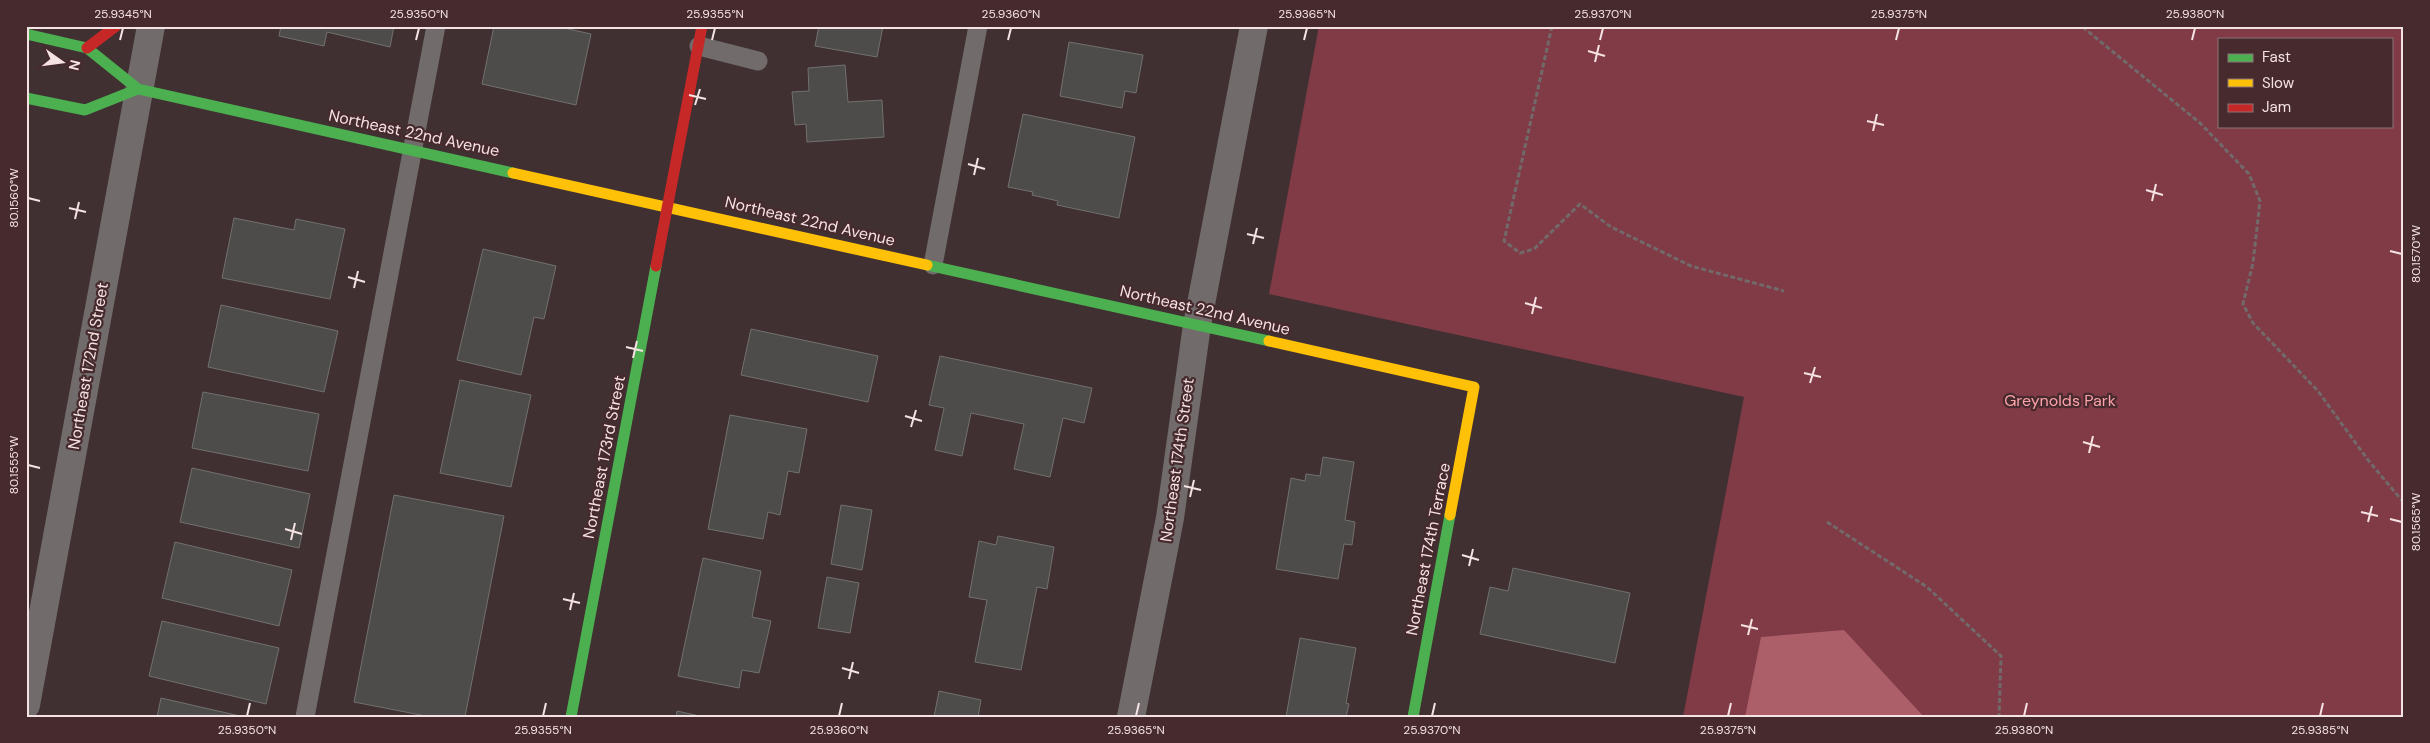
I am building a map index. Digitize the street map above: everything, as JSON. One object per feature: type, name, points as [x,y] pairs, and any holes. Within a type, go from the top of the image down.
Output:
[{"type":"street","points":[[88,48],[116,26]]},
{"type":"street","name":"Northeast 172nd Street","points":[[26,705],[151,26]]},
{"type":"street","name":"Northeast 173rd Street","points":[[571,717],[702,26]]},
{"type":"street","name":"Northeast 174th Street","points":[[1132,717],[1170,518],[1197,325],[1254,26]]},
{"type":"street","name":"Northeast 22nd Avenue","points":[[26,34],[88,48],[138,89],[1474,387]]},
{"type":"street","points":[[26,98],[85,110],[138,89]]},
{"type":"street","name":"Northeast 174th Terrace","points":[[1413,717],[1474,387]]},
{"type":"lane","points":[[305,717],[436,26]]},
{"type":"lane","points":[[933,265],[978,26]]},
{"type":"lane","points":[[698,46],[758,61]]},
{"type":"path","points":[[1552,26],[1504,241],[1520,253],[1534,249],[1580,204],[1611,227],[1691,266],[1784,291]]},
{"type":"path","points":[[2086,26],[2085,29],[2200,122],[2249,174],[2260,201],[2253,262],[2243,304],[2253,323],[2318,391],[2368,460],[2404,503]]},
{"type":"path","points":[[1827,522],[1927,587],[2000,656],[1999,717]]},
{"type":"green space","name":"Greynolds Park","points":[[1319,26],[2404,26],[2404,717],[1683,717],[1744,397],[1269,294]]},
{"type":"shaded area","points":[[1844,630],[1924,717],[1745,717],[1761,637]]},
{"type":"building","points":[[281,26],[394,26],[390,47],[327,32],[324,46],[279,36]]},
{"type":"building","points":[[494,26],[555,26],[591,34],[576,105],[482,84]]},
{"type":"building","points":[[819,26],[883,26],[877,57],[815,46]]},
{"type":"building","points":[[1069,42],[1143,55],[1136,93],[1125,91],[1122,108],[1060,96]]},
{"type":"building","points":[[845,65],[848,102],[882,100],[884,137],[807,142],[806,124],[795,125],[792,92],[809,91],[808,68]]},
{"type":"building","points":[[1023,114],[1135,137],[1119,218],[1057,205],[1058,201],[1032,195],[1033,192],[1008,187]]},
{"type":"building","points":[[234,218],[294,230],[296,219],[345,229],[330,299],[222,278]]},
{"type":"building","points":[[483,249],[556,266],[544,319],[534,317],[521,375],[457,360]]},
{"type":"building","points":[[221,305],[338,331],[324,392],[208,367]]},
{"type":"building","points":[[751,329],[878,356],[868,402],[741,375]]},
{"type":"building","points":[[940,356],[1092,388],[1084,423],[1063,418],[1050,477],[1014,469],[1024,424],[971,413],[962,456],[935,450],[944,408],[929,405]]},
{"type":"building","points":[[460,380],[531,395],[511,487],[440,473]]},
{"type":"building","points":[[203,392],[319,414],[308,471],[192,448]]},
{"type":"building","points":[[730,415],[807,429],[799,473],[788,471],[780,515],[768,512],[763,539],[708,529]]},
{"type":"building","points":[[1323,457],[1354,462],[1345,520],[1355,522],[1352,545],[1344,544],[1338,579],[1276,569],[1291,478],[1305,481],[1306,474],[1320,476]]},
{"type":"building","points":[[192,468],[310,494],[299,548],[180,522]]},
{"type":"building","points":[[394,495],[504,516],[465,717],[431,717],[354,702]]},
{"type":"building","points":[[841,505],[872,510],[862,570],[831,564]]},
{"type":"building","points":[[998,536],[1054,547],[1047,589],[1037,587],[1021,670],[975,662],[987,600],[969,597],[979,541],[996,545]]},
{"type":"building","points":[[175,542],[292,570],[279,626],[162,598]]},
{"type":"building","points":[[703,558],[761,571],[752,617],[771,621],[759,673],[742,670],[739,688],[678,676]]},
{"type":"building","points":[[1513,568],[1630,593],[1615,663],[1480,634],[1490,587],[1508,591]]},
{"type":"building","points":[[827,577],[859,583],[850,633],[818,628]]},
{"type":"building","points":[[162,621],[279,648],[266,704],[149,676]]},
{"type":"building","points":[[1300,638],[1356,648],[1346,703],[1349,704],[1346,717],[1286,717]]},
{"type":"building","points":[[939,691],[981,700],[978,717],[934,717]]},
{"type":"building","points":[[161,698],[240,716],[240,717],[157,717]]},
{"type":"building","points":[[677,711],[704,717],[676,717]]},
{"type":"traffic: fast","points":[[26,34],[87,48],[138,89],[513,173]]},
{"type":"traffic: fast","points":[[26,98],[85,110],[138,89]]},
{"type":"traffic: fast","points":[[927,265],[1269,341]]},
{"type":"traffic: fast","points":[[571,717],[656,266]]},
{"type":"traffic: fast","points":[[1413,717],[1450,515]]},
{"type":"traffic: slow","points":[[513,173],[927,265]]},
{"type":"traffic: slow","points":[[1269,341],[1474,387],[1450,515]]},
{"type":"traffic: jam","points":[[87,48],[116,26]]},
{"type":"traffic: jam","points":[[656,266],[702,26]]}]
